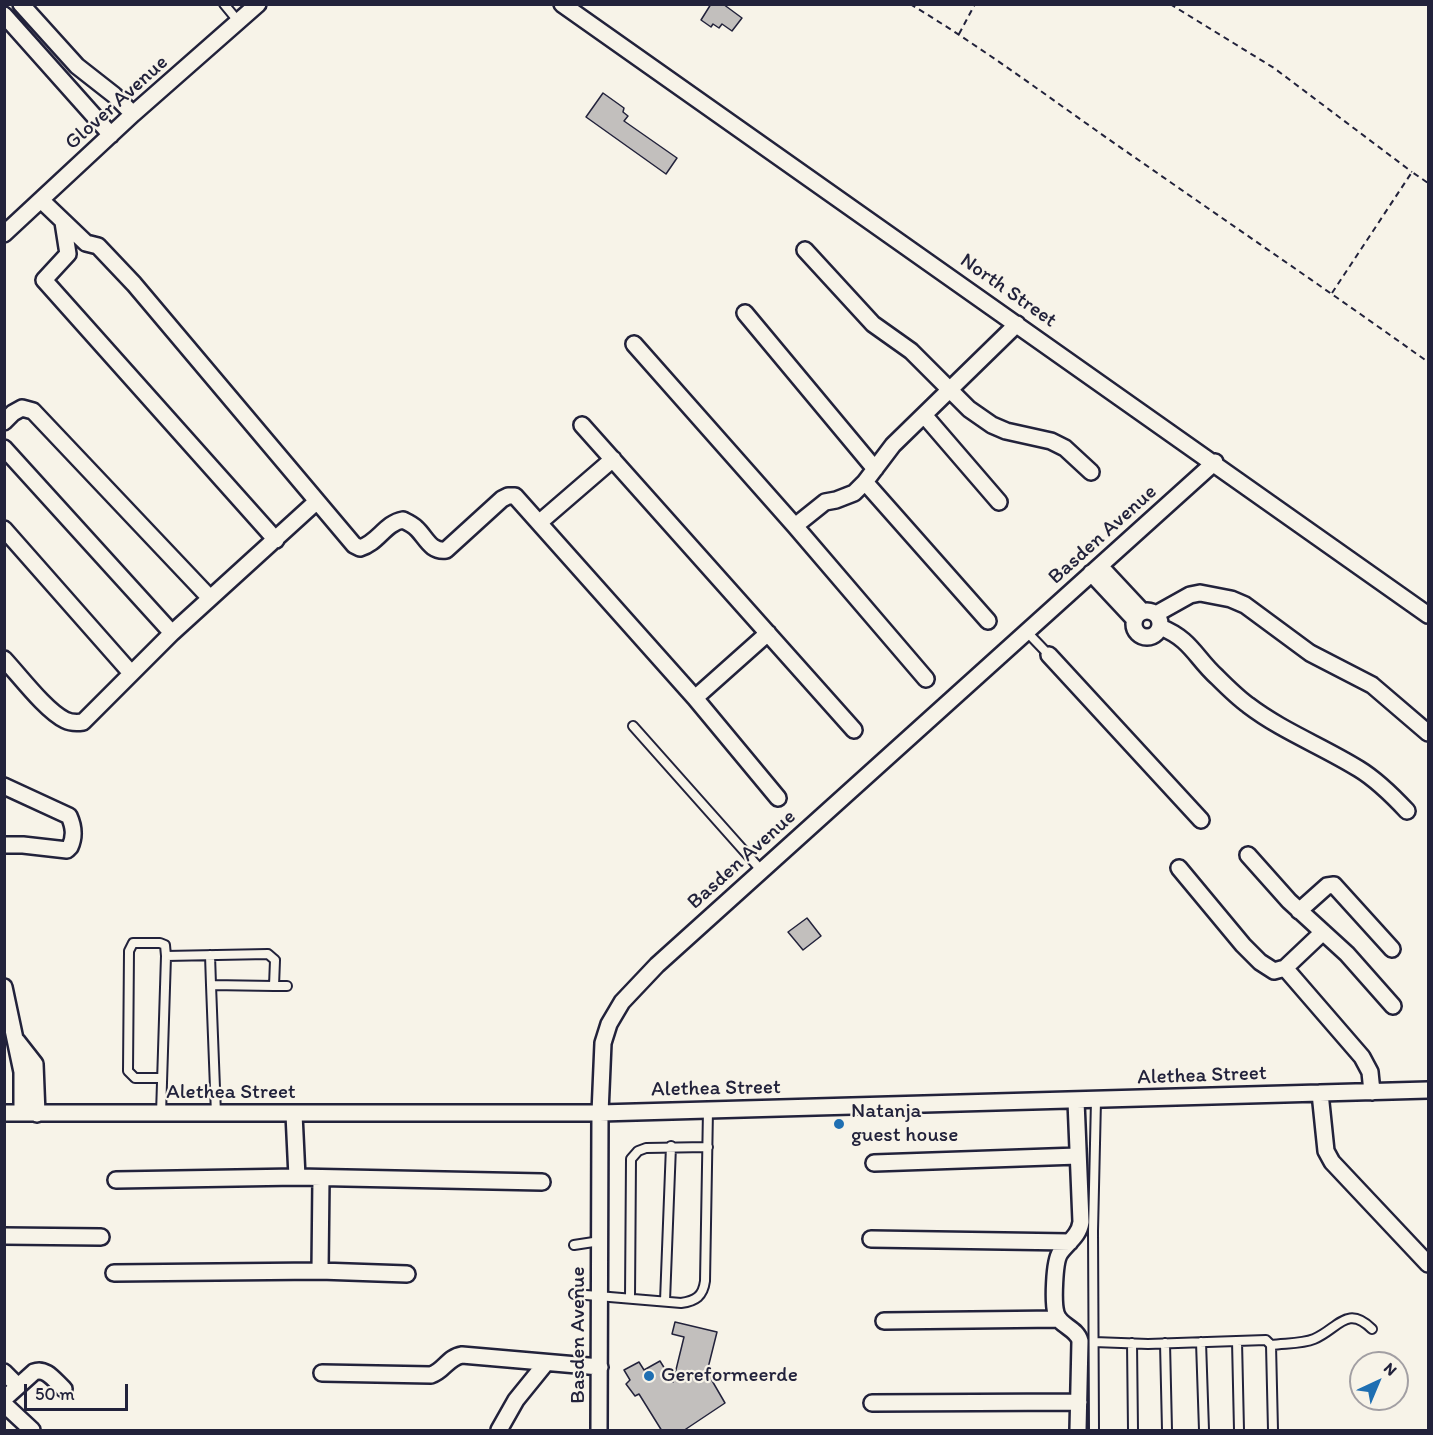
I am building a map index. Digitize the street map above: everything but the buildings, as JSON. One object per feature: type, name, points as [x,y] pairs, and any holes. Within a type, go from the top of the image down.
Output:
[{"type":"street","points":[[21,4],[77,66],[114,95],[133,114]]},
{"type":"street","name":"Glover Avenue","points":[[4,234],[133,114],[258,4]]},
{"type":"street","name":"North Street","points":[[562,4],[1215,462],[1428,615]]},
{"type":"street","points":[[4,15],[111,135]]},
{"type":"street","points":[[41,200],[86,243],[98,246],[134,284],[354,545],[360,548],[372,543],[395,521],[403,520],[414,526],[432,547],[439,551],[446,550],[502,499],[515,496],[695,698],[778,798]]},
{"type":"street","points":[[63,222],[68,254],[44,280],[276,540]]},
{"type":"street","points":[[806,250],[873,324],[911,351],[969,409],[992,425],[1051,441],[1065,448],[1091,472]]},
{"type":"street","points":[[746,314],[875,469]]},
{"type":"street","points":[[795,526],[825,502],[854,493],[893,444],[1017,324]]},
{"type":"street","points":[[634,344],[926,679]]},
{"type":"street","points":[[4,422],[13,412],[22,408],[33,411],[210,598]]},
{"type":"street","points":[[924,415],[999,502]]},
{"type":"street","points":[[582,424],[854,730]]},
{"type":"street","points":[[4,448],[172,633]]},
{"type":"street","points":[[540,522],[613,459]]},
{"type":"street","name":"Basden Avenue","points":[[599,1431],[600,1113],[603,1043],[609,1024],[622,1002],[657,965],[761,870],[1215,462]]},
{"type":"street","points":[[865,482],[988,621]]},
{"type":"street","points":[[4,659],[62,719],[75,723],[83,722],[172,633],[316,502]]},
{"type":"street","points":[[4,529],[132,673]]},
{"type":"street","points":[[1095,569],[1148,618],[1185,641],[1213,674],[1246,704],[1276,724],[1360,770],[1382,786],[1407,811]]},
{"type":"street","points":[[1148,618],[1190,595],[1200,593],[1238,602],[1310,653],[1372,685],[1428,733]]},
{"type":"street","points":[[695,698],[768,633]]},
{"type":"street","points":[[1049,655],[1202,820]]},
{"type":"street","points":[[4,786],[69,816],[74,834],[67,850],[4,845]]},
{"type":"street","points":[[1248,855],[1299,911],[1366,973],[1394,1006]]},
{"type":"street","points":[[1179,868],[1243,945],[1260,962],[1274,970],[1285,968],[1323,932]]},
{"type":"street","points":[[1299,911],[1327,886],[1334,885],[1392,949]]},
{"type":"street","points":[[1285,968],[1362,1057],[1370,1072],[1372,1092]]},
{"type":"street","points":[[4,987],[9,1037],[22,1072],[29,1113]]},
{"type":"street","name":"Alethea Street","points":[[4,1113],[600,1113],[1428,1090]]},
{"type":"street","points":[[1320,1093],[1326,1151],[1332,1162],[1428,1264]]},
{"type":"street","points":[[1076,1101],[1081,1222],[1080,1229],[1059,1254],[1056,1262],[1055,1311],[1059,1319],[1077,1334],[1080,1341],[1078,1431]]},
{"type":"street","points":[[294,1114],[297,1177]]},
{"type":"street","points":[[874,1163],[1078,1156]]},
{"type":"street","points":[[116,1180],[297,1177],[542,1182]]},
{"type":"street","points":[[320,1271],[321,1178]]},
{"type":"street","points":[[4,1236],[101,1237]]},
{"type":"street","points":[[871,1239],[1070,1242]]},
{"type":"street","points":[[114,1273],[320,1271],[407,1274]]},
{"type":"street","points":[[884,1321],[1059,1319]]},
{"type":"street","points":[[322,1373],[431,1375],[438,1373],[450,1359],[462,1355],[600,1367]]},
{"type":"street","points":[[499,1431],[516,1400],[546,1363]]},
{"type":"street","points":[[32,1431],[4,1401],[18,1386],[39,1370],[45,1371],[64,1389]]},
{"type":"street","points":[[4,1372],[18,1386]]},
{"type":"street","points":[[872,1403],[1079,1402]]},
{"type":"lane","points":[[224,4],[239,22]]},
{"type":"lane","points":[[1026,631],[1049,655]]},
{"type":"lane","points":[[633,726],[761,870]]},
{"type":"lane","points":[[161,1114],[166,956],[165,945],[133,943],[129,951],[128,1071],[135,1078],[162,1078]]},
{"type":"lane","points":[[166,956],[268,954],[275,960],[274,986]]},
{"type":"lane","points":[[210,955],[216,1114]]},
{"type":"lane","points":[[212,985],[287,986]]},
{"type":"lane","points":[[1094,1431],[1093,1231],[1096,1100]]},
{"type":"lane","points":[[574,1294],[665,1301],[692,1302],[697,1299],[704,1289],[708,1110]]},
{"type":"lane","points":[[665,1301],[671,1146]]},
{"type":"lane","points":[[630,1298],[631,1159],[646,1148],[708,1147]]},
{"type":"lane","points":[[574,1245],[600,1240]]},
{"type":"lane","points":[[1271,1345],[1311,1340],[1348,1318],[1356,1318],[1365,1322],[1372,1329]]},
{"type":"lane","points":[[1094,1342],[1166,1343],[1266,1340],[1271,1345],[1273,1431]]},
{"type":"lane","points":[[1237,1341],[1239,1431]]},
{"type":"lane","points":[[1201,1342],[1204,1431]]},
{"type":"lane","points":[[1132,1343],[1133,1431]]},
{"type":"lane","points":[[1166,1343],[1167,1431]]},
{"type":"path","points":[[910,4],[959,34],[1428,362]]},
{"type":"path","points":[[959,34],[975,4]]},
{"type":"path","points":[[1170,4],[1275,68],[1428,183]]},
{"type":"path","points":[[1332,293],[1412,172]]},
{"type":"place","name":"Natanja guest house","points":[[839,1124]]},
{"type":"place","name":"Gereformeerde","points":[[649,1376]]}]
